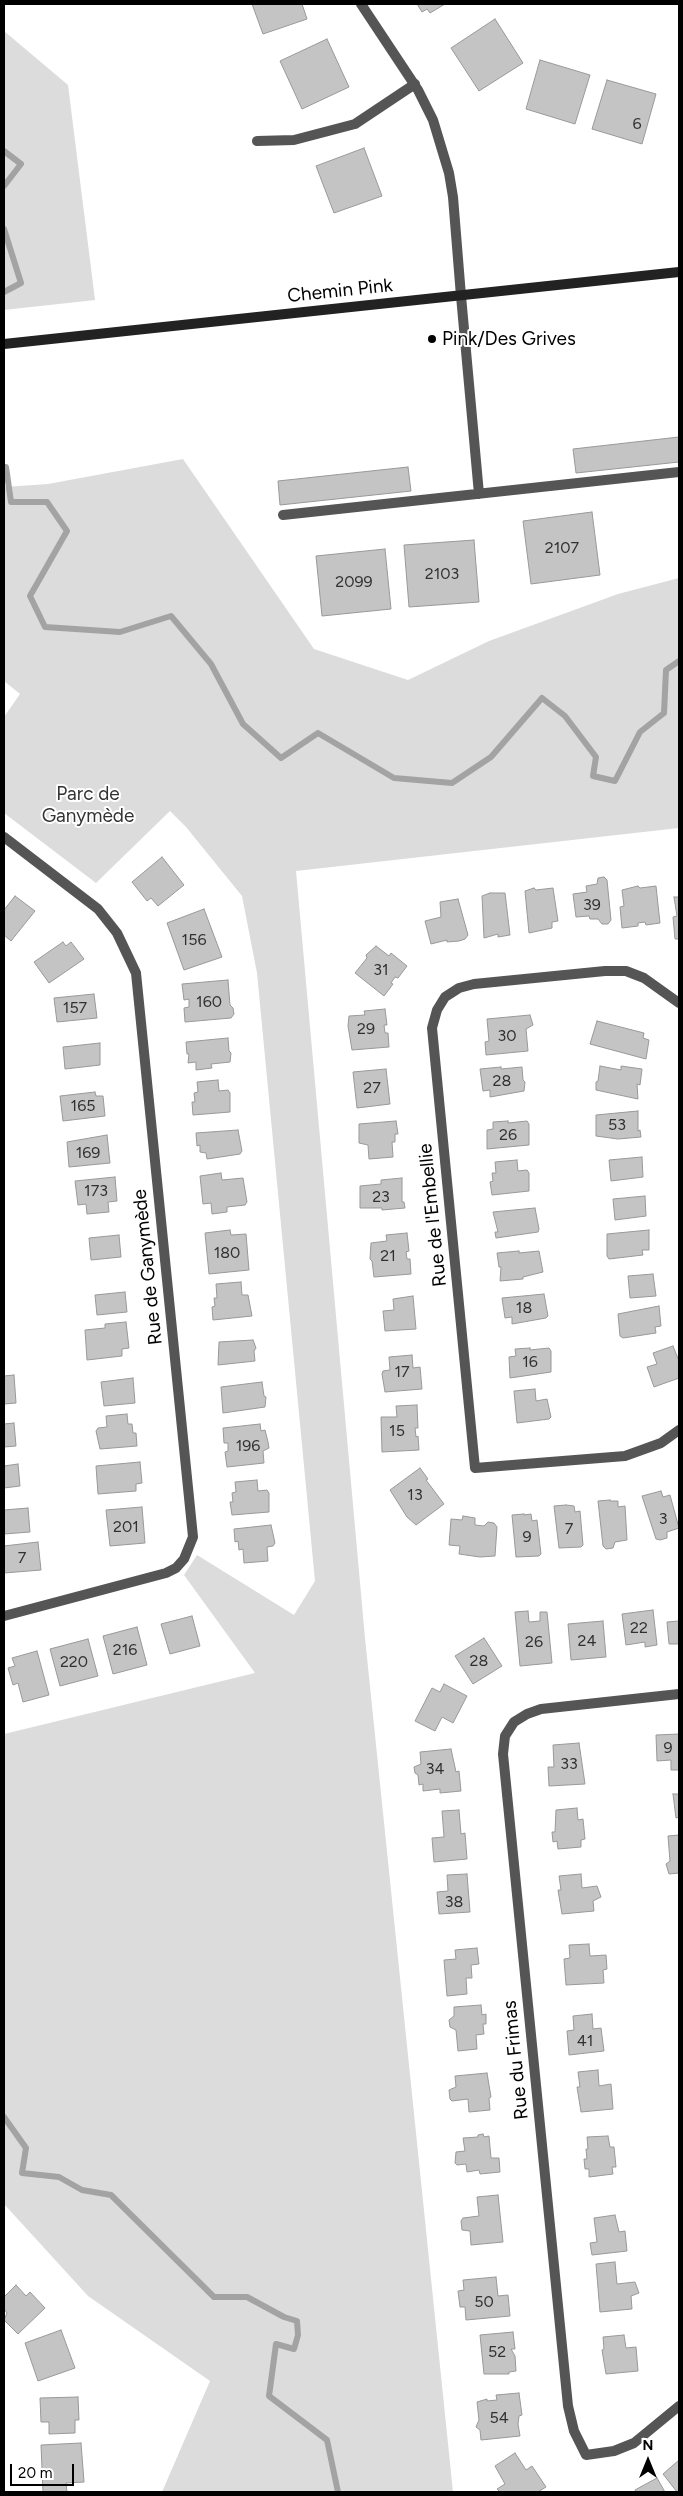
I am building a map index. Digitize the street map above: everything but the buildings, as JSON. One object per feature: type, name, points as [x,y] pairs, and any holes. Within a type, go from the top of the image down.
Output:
[{"type":"main road","name":"Chemin Pink","points":[[4,344],[679,272]]},
{"type":"street","points":[[361,4],[415,84],[433,120],[449,173],[479,494]]},
{"type":"street","points":[[257,141],[294,140],[355,124],[415,84]]},
{"type":"street","points":[[283,516],[679,472]]},
{"type":"street","name":"Rue de Ganymède","points":[[4,837],[98,909],[117,933],[136,973],[193,1537],[184,1559],[176,1568],[166,1573],[4,1616]]},
{"type":"street","name":"Rue de l'Embellie","points":[[679,1003],[644,978],[626,971],[605,971],[521,979],[474,984],[459,988],[445,996],[437,1010],[432,1028],[475,1468],[624,1456],[661,1443],[679,1430]]},
{"type":"street","name":"Rue du Frimas","points":[[679,1694],[541,1709],[527,1714],[514,1722],[504,1736],[502,1754],[568,2406],[574,2431],[586,2455],[614,2452],[634,2442],[679,2406]]},
{"type":"green space","points":[[4,31],[68,85],[95,300],[4,310]]},
{"type":"green space","name":"Parc de Ganymède","points":[[183,459],[314,649],[408,680],[489,641],[618,594],[679,578],[679,828],[296,871],[365,1638],[453,2492],[162,2492],[210,2381],[88,2296],[4,2204],[4,1734],[255,1673],[184,1575],[197,1555],[294,1615],[315,1581],[257,973],[242,896],[186,827],[170,811],[96,883],[4,813],[4,717],[20,694],[4,681],[4,487],[48,484]]},
{"type":"waterway","points":[[4,151],[21,164],[4,186]]},
{"type":"waterway","points":[[4,229],[21,283],[4,292]]},
{"type":"waterway","points":[[6,467],[11,502],[47,502],[67,531],[30,596],[45,627],[120,632],[171,616],[211,664],[243,724],[281,758],[318,733],[394,778],[452,783],[491,757],[542,698],[565,716],[596,757],[593,776],[615,781],[640,732],[664,713],[666,670],[679,661]]},
{"type":"waterway","points":[[4,2117],[26,2148],[22,2173],[59,2177],[82,2190],[111,2195],[214,2297],[247,2297],[284,2317],[297,2321],[298,2335],[294,2349],[276,2344],[269,2396],[327,2440],[338,2492]]},
{"type":"place","name":"Pink/Des Grives","points":[[432,339]]}]
